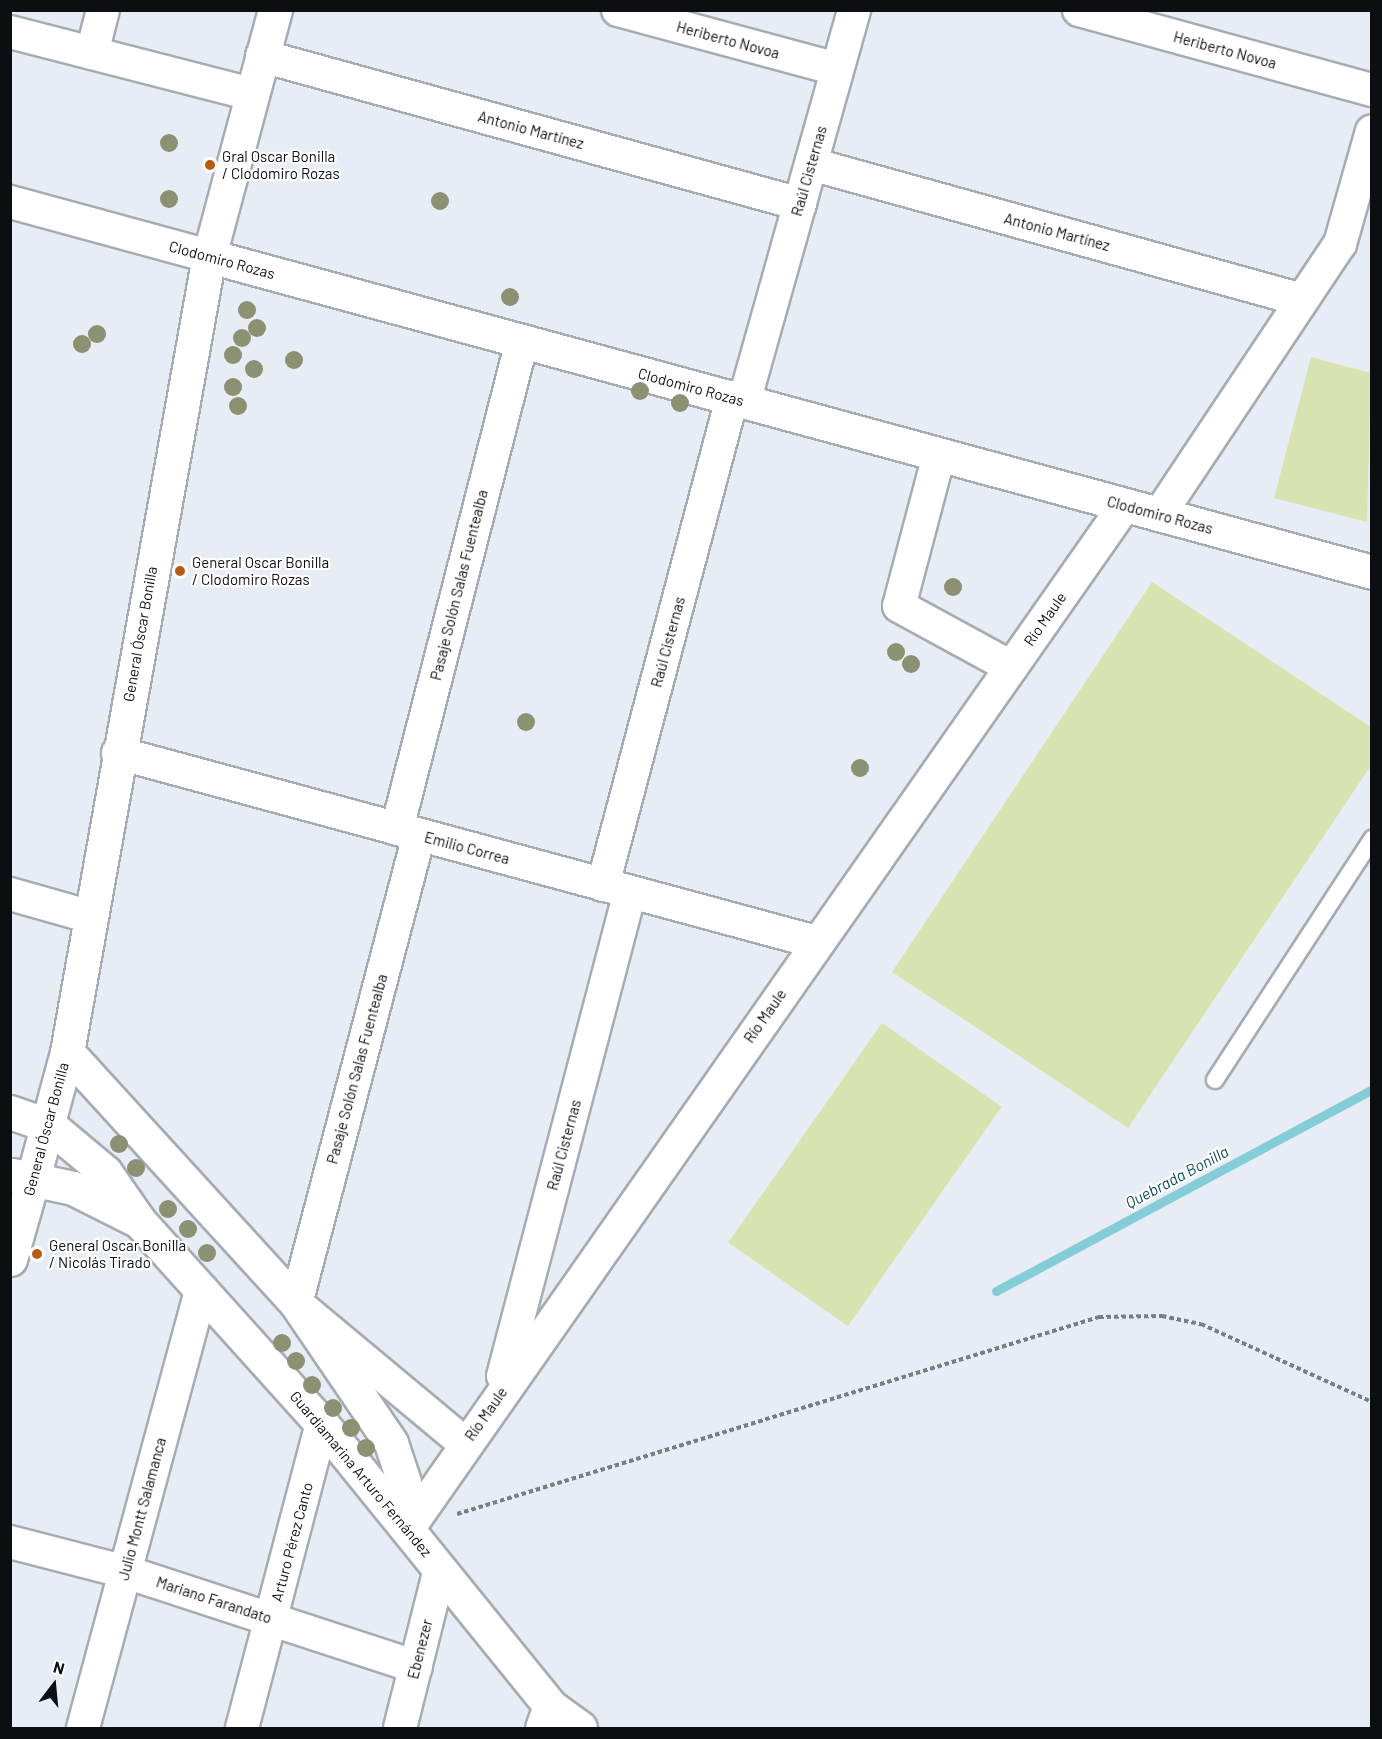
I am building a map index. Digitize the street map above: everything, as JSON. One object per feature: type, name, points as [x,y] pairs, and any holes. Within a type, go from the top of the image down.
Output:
[{"type":"main road","name":"General Óscar Bonilla","points":[[10,1259],[21,1178],[50,1126],[67,1052],[88,916],[209,256],[274,10]]},
{"type":"main road","name":"Clodomiro Rozas","points":[[209,256],[1371,572]]},
{"type":"main road","points":[[67,1052],[296,1303],[391,1443],[404,1482],[408,1529]]},
{"type":"main road","points":[[10,1112],[50,1126],[105,1172],[139,1221]]},
{"type":"main road","points":[[21,1178],[73,1188],[139,1221]]},
{"type":"main road","name":"Guardiamarina Arturo Fernández","points":[[139,1221],[322,1424],[440,1569],[546,1717],[580,1728]]},
{"type":"street","points":[[92,53],[103,10]]},
{"type":"street","name":"Heriberto Novoa","points":[[618,10],[680,19],[837,69]]},
{"type":"street","name":"Raúl Cisternas","points":[[498,1397],[616,888],[738,400],[800,204],[854,10]]},
{"type":"street","name":"Heriberto Novoa","points":[[1079,10],[1371,90]]},
{"type":"street","points":[[10,32],[252,94]]},
{"type":"street","name":"Antonio Martínez","points":[[262,56],[800,204]]},
{"type":"street","points":[[1159,515],[1340,244],[1351,217],[1371,131]]},
{"type":"street","name":"Antonio Martínez","points":[[811,164],[1302,300]]},
{"type":"street","points":[[10,207],[11,202]]},
{"type":"street","name":"Clodomiro Rozas","points":[[11,202],[209,256]]},
{"type":"street","name":"Pasaje Solón Salas Fuentealba","points":[[296,1303],[522,341]]},
{"type":"street","points":[[939,455],[899,606],[1011,667]]},
{"type":"street","name":"Río Maule","points":[[408,1529],[816,942],[1125,505]]},
{"type":"street","name":"Emilio Correa","points":[[118,753],[816,942]]},
{"type":"street","points":[[10,894],[88,916]]},
{"type":"street","name":"Julio Montt Salamanca","points":[[83,1728],[201,1290]]},
{"type":"street","points":[[296,1303],[465,1444]]},
{"type":"street","name":"Arturo Pérez Canto","points":[[242,1728],[322,1424]]},
{"type":"street","name":"Mariano Farandato","points":[[10,1542],[126,1572],[416,1667]]},
{"type":"street","name":"Ebenezer","points":[[400,1728],[440,1569]]},
{"type":"lane","points":[[1215,1080],[1371,839]]},
{"type":"path","points":[[453,1515],[1099,1317],[1162,1316],[1201,1324],[1371,1402]]},
{"type":"green space","points":[[1311,357],[1371,373],[1367,522],[1274,498]]},
{"type":"green space","points":[[1152,582],[1371,727],[1372,764],[1128,1128],[892,972]]},
{"type":"green space","points":[[882,1023],[1002,1107],[848,1326],[728,1243]]},
{"type":"waterway","name":"Quebrada Bonilla","points":[[996,1291],[1372,1089]]},
{"type":"place","name":"Gral Oscar Bonilla / Clodomiro Rozas","points":[[210,165]]},
{"type":"place","name":"General Oscar Bonilla / Clodomiro Rozas","points":[[180,571]]},
{"type":"place","name":"General Oscar Bonilla / Nicolás Tirado","points":[[37,1254]]}]
